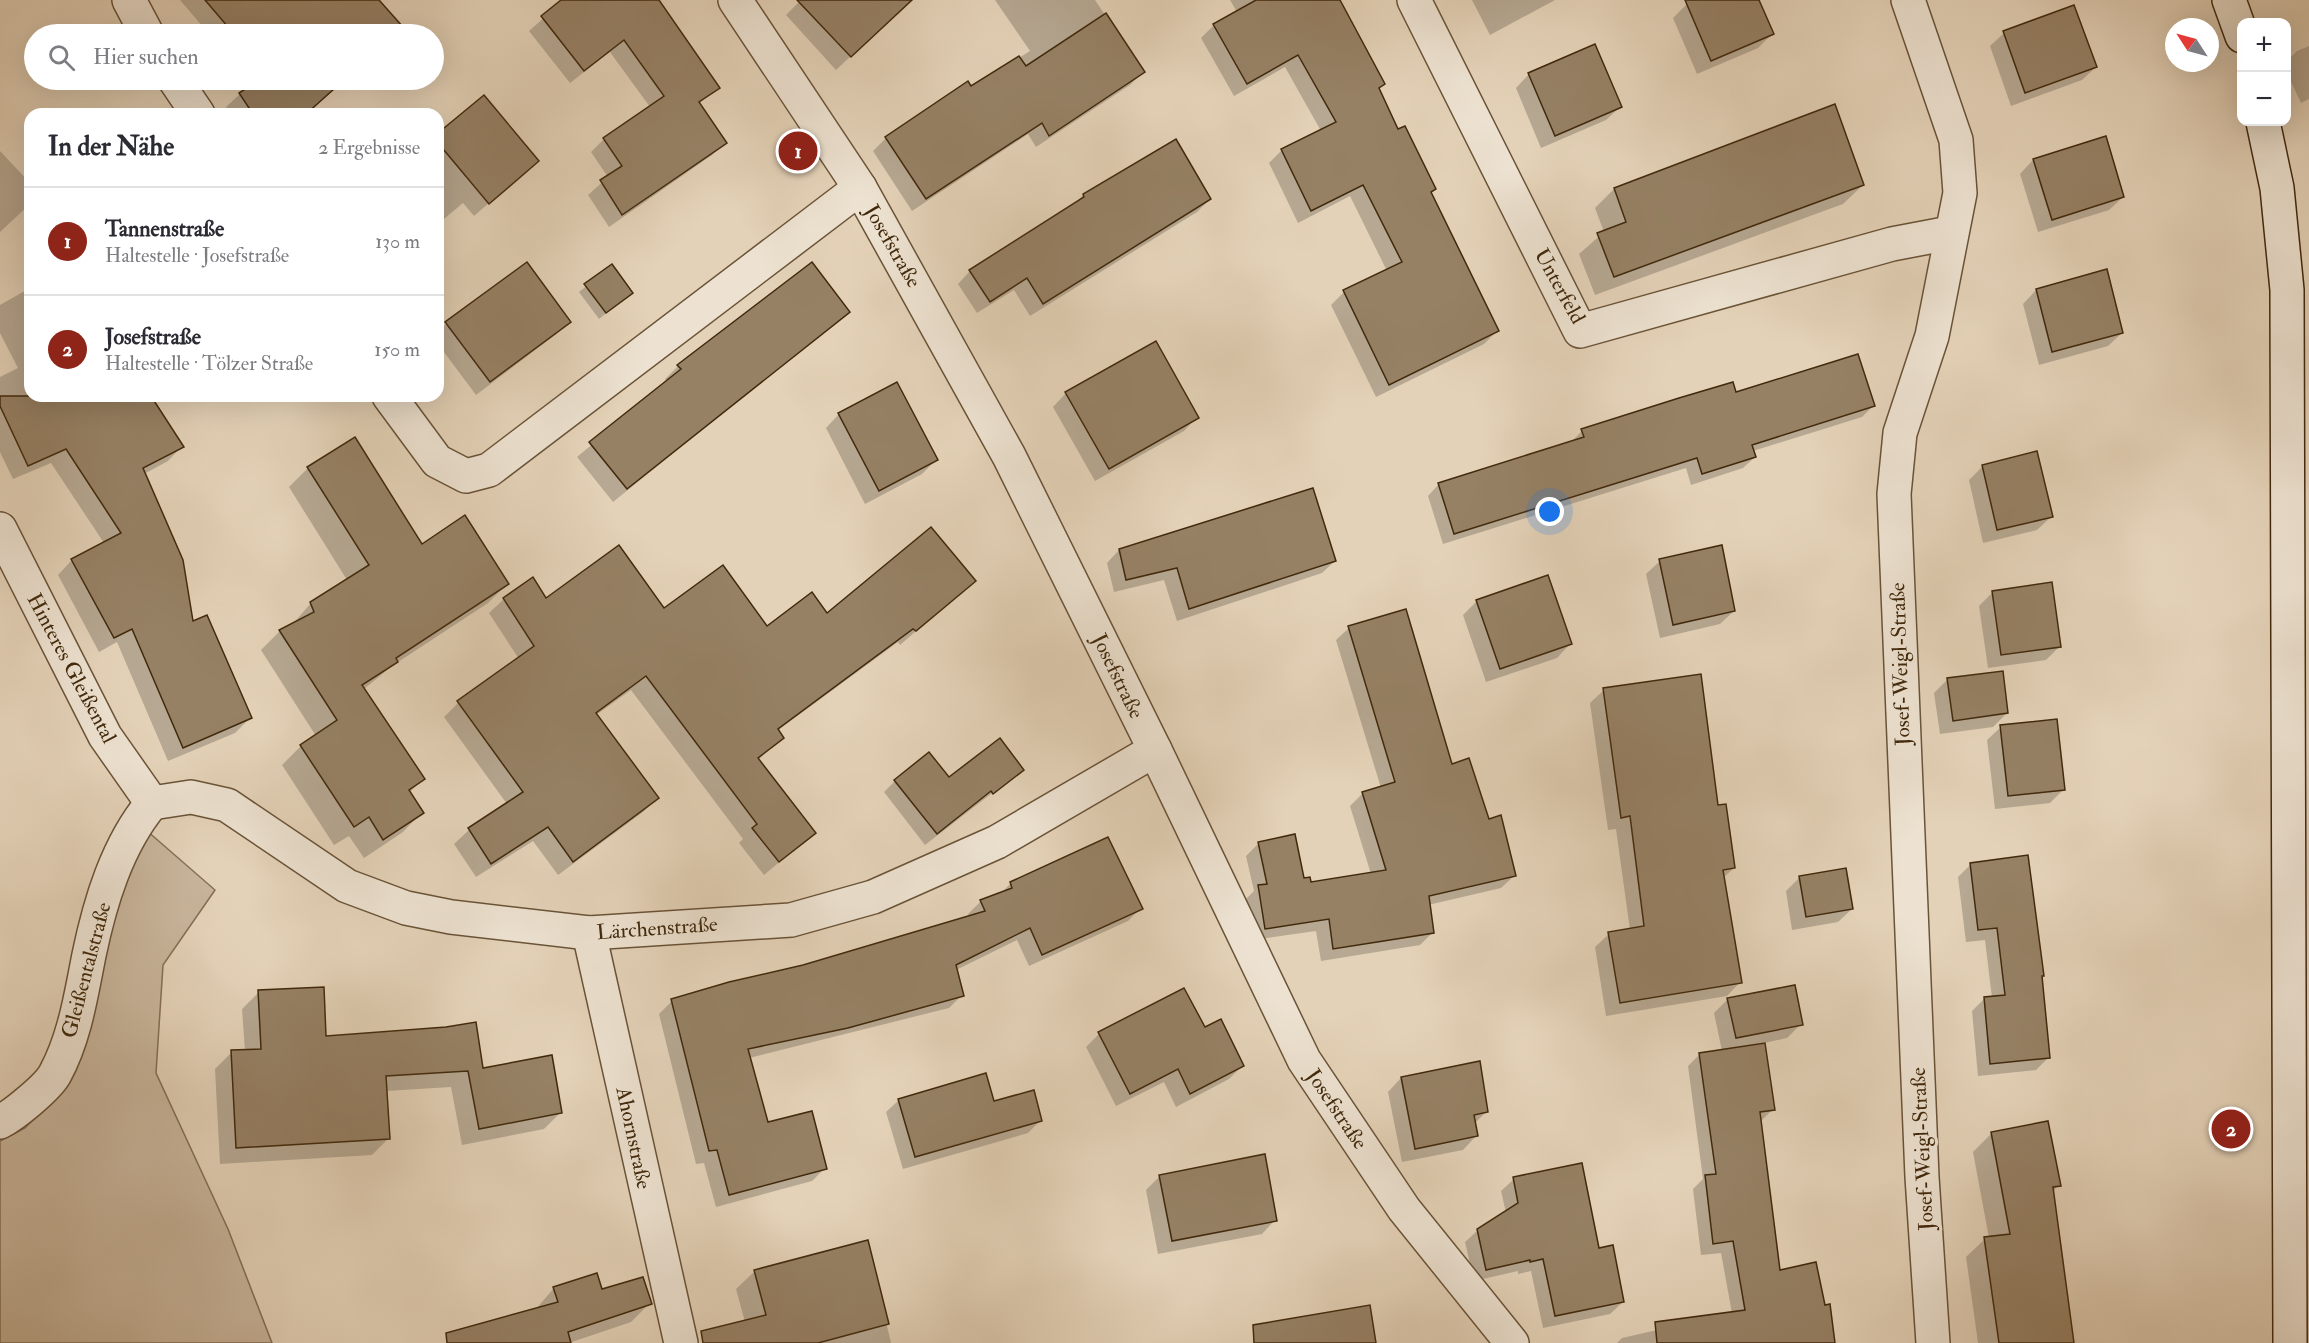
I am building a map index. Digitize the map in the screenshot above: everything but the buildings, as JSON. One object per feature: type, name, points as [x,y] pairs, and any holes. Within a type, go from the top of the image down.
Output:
[{"type":"street","points":[[129,0],[142,24]]},
{"type":"street","name":"Josefstraße","points":[[735,0],[860,188],[1009,456],[1155,750],[1304,1060],[1404,1209],[1511,1343]]},
{"type":"street","name":"Unterfeld","points":[[1414,0],[1580,331],[1892,244],[1950,233]]},
{"type":"street","name":"Josef-Weigl-Straße","points":[[1908,0],[1956,140],[1960,193],[1950,233],[1932,336],[1900,433],[1894,494],[1922,1166],[1933,1343]]},
{"type":"street","points":[[2229,0],[2237,24]]},
{"type":"street","points":[[182,90],[194,108]]},
{"type":"street","points":[[2264,126],[2277,188],[2287,290],[2290,1343]]},
{"type":"street","points":[[393,402],[437,461],[466,476],[489,470],[860,188]]},
{"type":"street","name":"Hinteres Gleißental","points":[[0,529],[105,736],[152,803]]},
{"type":"street","name":"Lärchenstraße","points":[[152,803],[191,797],[227,805],[347,886],[406,908],[451,917],[589,933],[791,920],[873,897],[997,842],[1155,750]]},
{"type":"street","name":"Gleißentalstraße","points":[[0,1122],[10,1117],[54,1076],[78,1016],[90,952],[112,874],[132,826],[152,803]]},
{"type":"street","name":"Ahornstraße","points":[[589,933],[681,1343]]},
{"type":"shaded area","points":[[146,830],[215,890],[163,965],[156,1073],[228,1229],[272,1343],[0,1343],[0,1141],[25,1128],[70,1081],[123,886]]},
{"type":"place","name":"Tannenstraße","points":[[798,151]]},
{"type":"place","name":"Josefstraße","points":[[2231,1129]]}]
